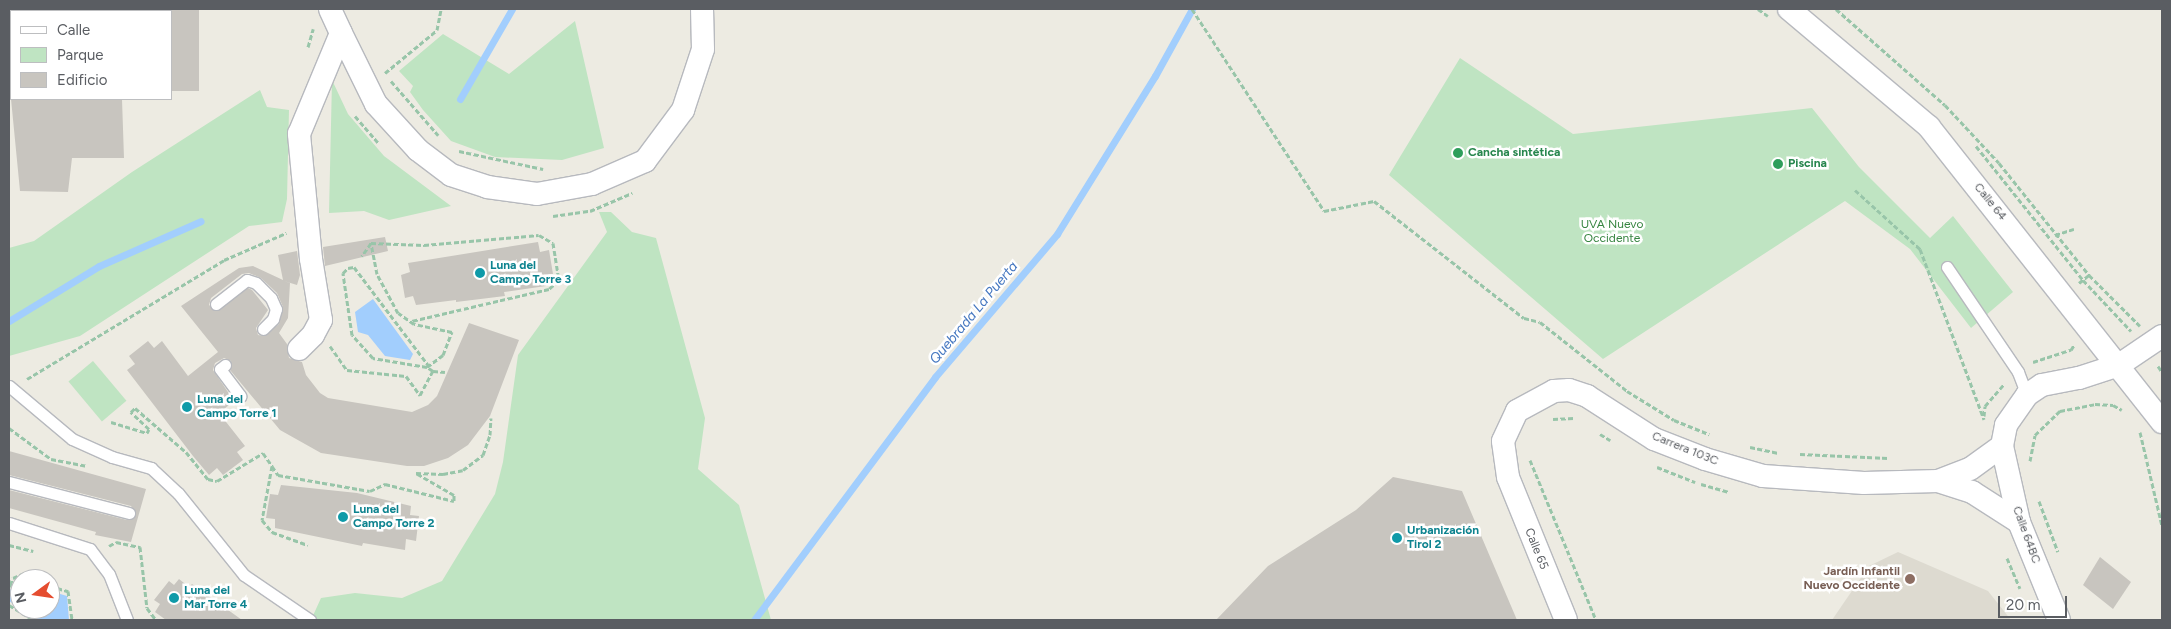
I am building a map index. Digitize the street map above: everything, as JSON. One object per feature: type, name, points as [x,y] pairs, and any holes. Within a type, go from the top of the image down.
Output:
[{"type":"street","points":[[330,9],[376,104],[418,150],[451,175],[486,187],[537,194],[592,184],[645,161],[683,110],[703,49],[702,9]]},
{"type":"street","name":"Calle 64","points":[[1781,15],[1929,127],[2119,365],[2162,422]]},
{"type":"street","points":[[299,350],[313,335],[321,320],[311,259],[299,134],[340,33]]},
{"type":"street","points":[[1938,481],[1970,469],[2002,446],[2006,425],[2027,395],[2042,385],[2080,378],[2119,365],[2156,339]]},
{"type":"street","name":"Carrera 103C","points":[[1508,477],[1503,441],[1517,411],[1554,391],[1569,390],[1598,401],[1654,438],[1705,459],[1763,476],[1864,483],[1938,481]]},
{"type":"street","name":"Calle 64BC","points":[[2002,446],[2019,522],[2059,620]]},
{"type":"street","name":"Calle 65","points":[[1508,477],[1566,620]]},
{"type":"street","points":[[1938,481],[1972,492],[2019,522]]},
{"type":"lane","points":[[1947,267],[2018,372],[2027,395]]},
{"type":"lane","points":[[216,304],[247,280],[256,283],[271,298],[276,309],[273,319],[263,329]]},
{"type":"lane","points":[[225,365],[220,369],[240,396]]},
{"type":"lane","points":[[10,387],[72,439],[112,457],[151,468],[178,493],[244,575],[310,620]]},
{"type":"lane","points":[[9,482],[129,513]]},
{"type":"lane","points":[[9,523],[90,549],[109,574],[127,620]]},
{"type":"path","points":[[440,138],[385,74],[437,30],[441,9]]},
{"type":"path","points":[[1192,9],[1324,210],[1374,201],[1524,318],[1540,322],[1627,390],[1674,420],[1714,436]]},
{"type":"path","points":[[1758,9],[1781,15]]},
{"type":"path","points":[[1836,9],[1945,105],[1999,163],[2055,235],[2108,296],[2156,339]]},
{"type":"path","points":[[451,146],[482,158],[553,170]]},
{"type":"path","points":[[1855,190],[1920,249],[1984,420]]},
{"type":"path","points":[[2055,235],[2074,229]]},
{"type":"path","points":[[10,387],[224,260],[285,232],[289,240]]},
{"type":"path","points":[[371,243],[424,246],[539,235],[553,243],[559,280],[550,289],[411,322]]},
{"type":"path","points":[[362,256],[371,243]]},
{"type":"path","points":[[371,243],[377,274],[398,313],[411,322],[452,332],[443,355],[428,367],[373,358],[352,335],[343,273],[348,268],[354,267],[428,367],[433,371],[445,372]]},
{"type":"path","points":[[323,351],[330,345],[347,370],[406,376],[420,395],[433,371]]},
{"type":"path","points":[[1595,430],[1600,434],[1627,390]]},
{"type":"path","points":[[2030,466],[2035,435],[2060,411],[2095,404],[2113,405],[2128,414]]},
{"type":"path","points":[[111,422],[147,432],[149,429],[131,412],[135,408],[186,452],[208,479],[217,481],[263,453],[278,474],[370,491],[385,484],[454,501],[454,495],[416,473],[443,474],[463,470],[483,455],[490,435],[491,418]]},
{"type":"path","points":[[1543,421],[1568,416],[1576,418]]},
{"type":"path","points":[[2136,425],[2162,526]]},
{"type":"path","points":[[9,428],[51,459],[97,468]]},
{"type":"path","points":[[1740,444],[1780,453]]},
{"type":"path","points":[[1528,451],[1535,477],[1596,620]]},
{"type":"path","points":[[1789,453],[1893,458]]},
{"type":"path","points":[[272,466],[262,520],[272,532],[308,545]]},
{"type":"path","points":[[2037,494],[2060,559]]},
{"type":"path","points":[[60,589],[68,591],[72,620]]},
{"type":"path","points":[[9,605],[34,620]]},
{"type":"shaded area","name":"Jardín Infantil Nuevo Occidente","points":[[1898,552],[1988,591],[2011,620],[1832,620],[1869,566]]},
{"type":"green space","points":[[575,21],[604,148],[562,160],[495,157],[451,141],[423,110],[410,92],[413,86],[399,71],[443,34],[509,74]]},
{"type":"green space","name":"UVA Nuevo Occidente","points":[[1460,58],[1573,134],[1812,108],[1859,167],[1930,238],[1953,216],[2013,292],[1971,328],[1910,249],[1845,201],[1603,359],[1389,175]]},
{"type":"green space","points":[[332,80],[348,114],[384,156],[451,206],[389,220],[364,211],[329,213]]},
{"type":"green space","points":[[260,90],[267,107],[289,110],[287,199],[282,222],[249,226],[80,336],[9,356],[9,248],[34,241],[132,172]]},
{"type":"green space","points":[[599,212],[611,212],[632,232],[656,238],[705,418],[698,469],[739,505],[771,620],[311,620],[321,598],[355,593],[402,598],[442,581],[495,494],[503,462],[518,355],[607,232]]},
{"type":"green space","points":[[93,361],[126,401],[102,421],[68,382]]},
{"type":"water","points":[[373,299],[413,354],[410,360],[385,356],[368,335],[358,332],[355,312]]},
{"type":"water","points":[[60,594],[67,596],[69,620],[37,619],[60,619]]},
{"type":"building","points":[[199,9],[199,91],[172,91],[171,10]]},
{"type":"building","points":[[11,100],[122,100],[124,158],[72,158],[68,192],[20,191]]},
{"type":"building","points":[[385,237],[388,251],[325,266],[323,247]]},
{"type":"building","name":"Luna del Campo Torre 3","points":[[538,242],[540,252],[549,250],[553,274],[544,275],[546,286],[504,292],[505,296],[456,302],[456,300],[416,305],[413,296],[405,298],[401,275],[410,272],[408,263]]},
{"type":"building","points":[[297,251],[300,275],[297,285],[284,281],[290,283],[288,318],[279,333],[287,344],[289,358],[302,362],[306,375],[320,393],[328,398],[412,412],[428,405],[437,396],[469,323],[519,340],[490,416],[468,445],[448,458],[424,466],[407,466],[321,453],[280,430],[230,370],[231,361],[224,358],[215,363],[213,370],[234,401],[219,413],[245,446],[237,452],[243,460],[223,475],[217,468],[209,475],[127,370],[135,364],[129,356],[148,341],[154,348],[162,341],[188,376],[218,352],[181,306],[239,268],[253,266],[283,280],[278,255]],"holes":[[[249,273],[261,278],[277,293],[283,307],[279,324],[264,336],[258,335],[256,328],[268,310],[252,290],[248,288],[217,311],[209,305],[211,298],[242,274]]]},
{"type":"building","points":[[9,451],[146,489],[131,542],[95,535],[96,532],[9,508],[9,490],[127,520],[136,514],[131,506],[9,475]]},
{"type":"building","name":"Urbanización Tirol 2","points":[[1393,477],[1462,491],[1517,620],[1216,620],[1268,566],[1356,510]]},
{"type":"building","name":"Luna del Campo Torre 2","points":[[281,485],[357,493],[411,506],[410,515],[419,516],[416,541],[406,539],[405,550],[363,543],[362,546],[275,528],[275,519],[266,518],[270,494],[278,495]]},
{"type":"building","points":[[2100,557],[2131,582],[2113,609],[2083,585]]},
{"type":"building","name":"Luna del Mar Torre 4","points":[[179,579],[189,587],[192,584],[242,620],[166,620],[155,612],[160,604],[154,600],[169,581],[174,585]]},
{"type":"waterway","points":[[460,99],[512,9]]},
{"type":"waterway","name":"Quebrada La Puerta","points":[[754,620],[935,377],[1057,234],[1155,76],[1192,9]]},
{"type":"waterway","points":[[9,321],[99,266],[201,221]]},
{"type":"place","name":"Cancha sintética","points":[[1458,153]]},
{"type":"place","name":"Piscina","points":[[1778,164]]},
{"type":"place","name":"Luna del Campo Torre 3","points":[[480,273]]},
{"type":"place","name":"Luna del Campo Torre 1","points":[[187,407]]},
{"type":"place","name":"Luna del Campo Torre 2","points":[[343,517]]},
{"type":"place","name":"Urbanización Tirol 2","points":[[1397,538]]},
{"type":"place","name":"Jardín Infantil Nuevo Occidente","points":[[1910,579]]},
{"type":"place","name":"Luna del Mar Torre 4","points":[[174,598]]}]
